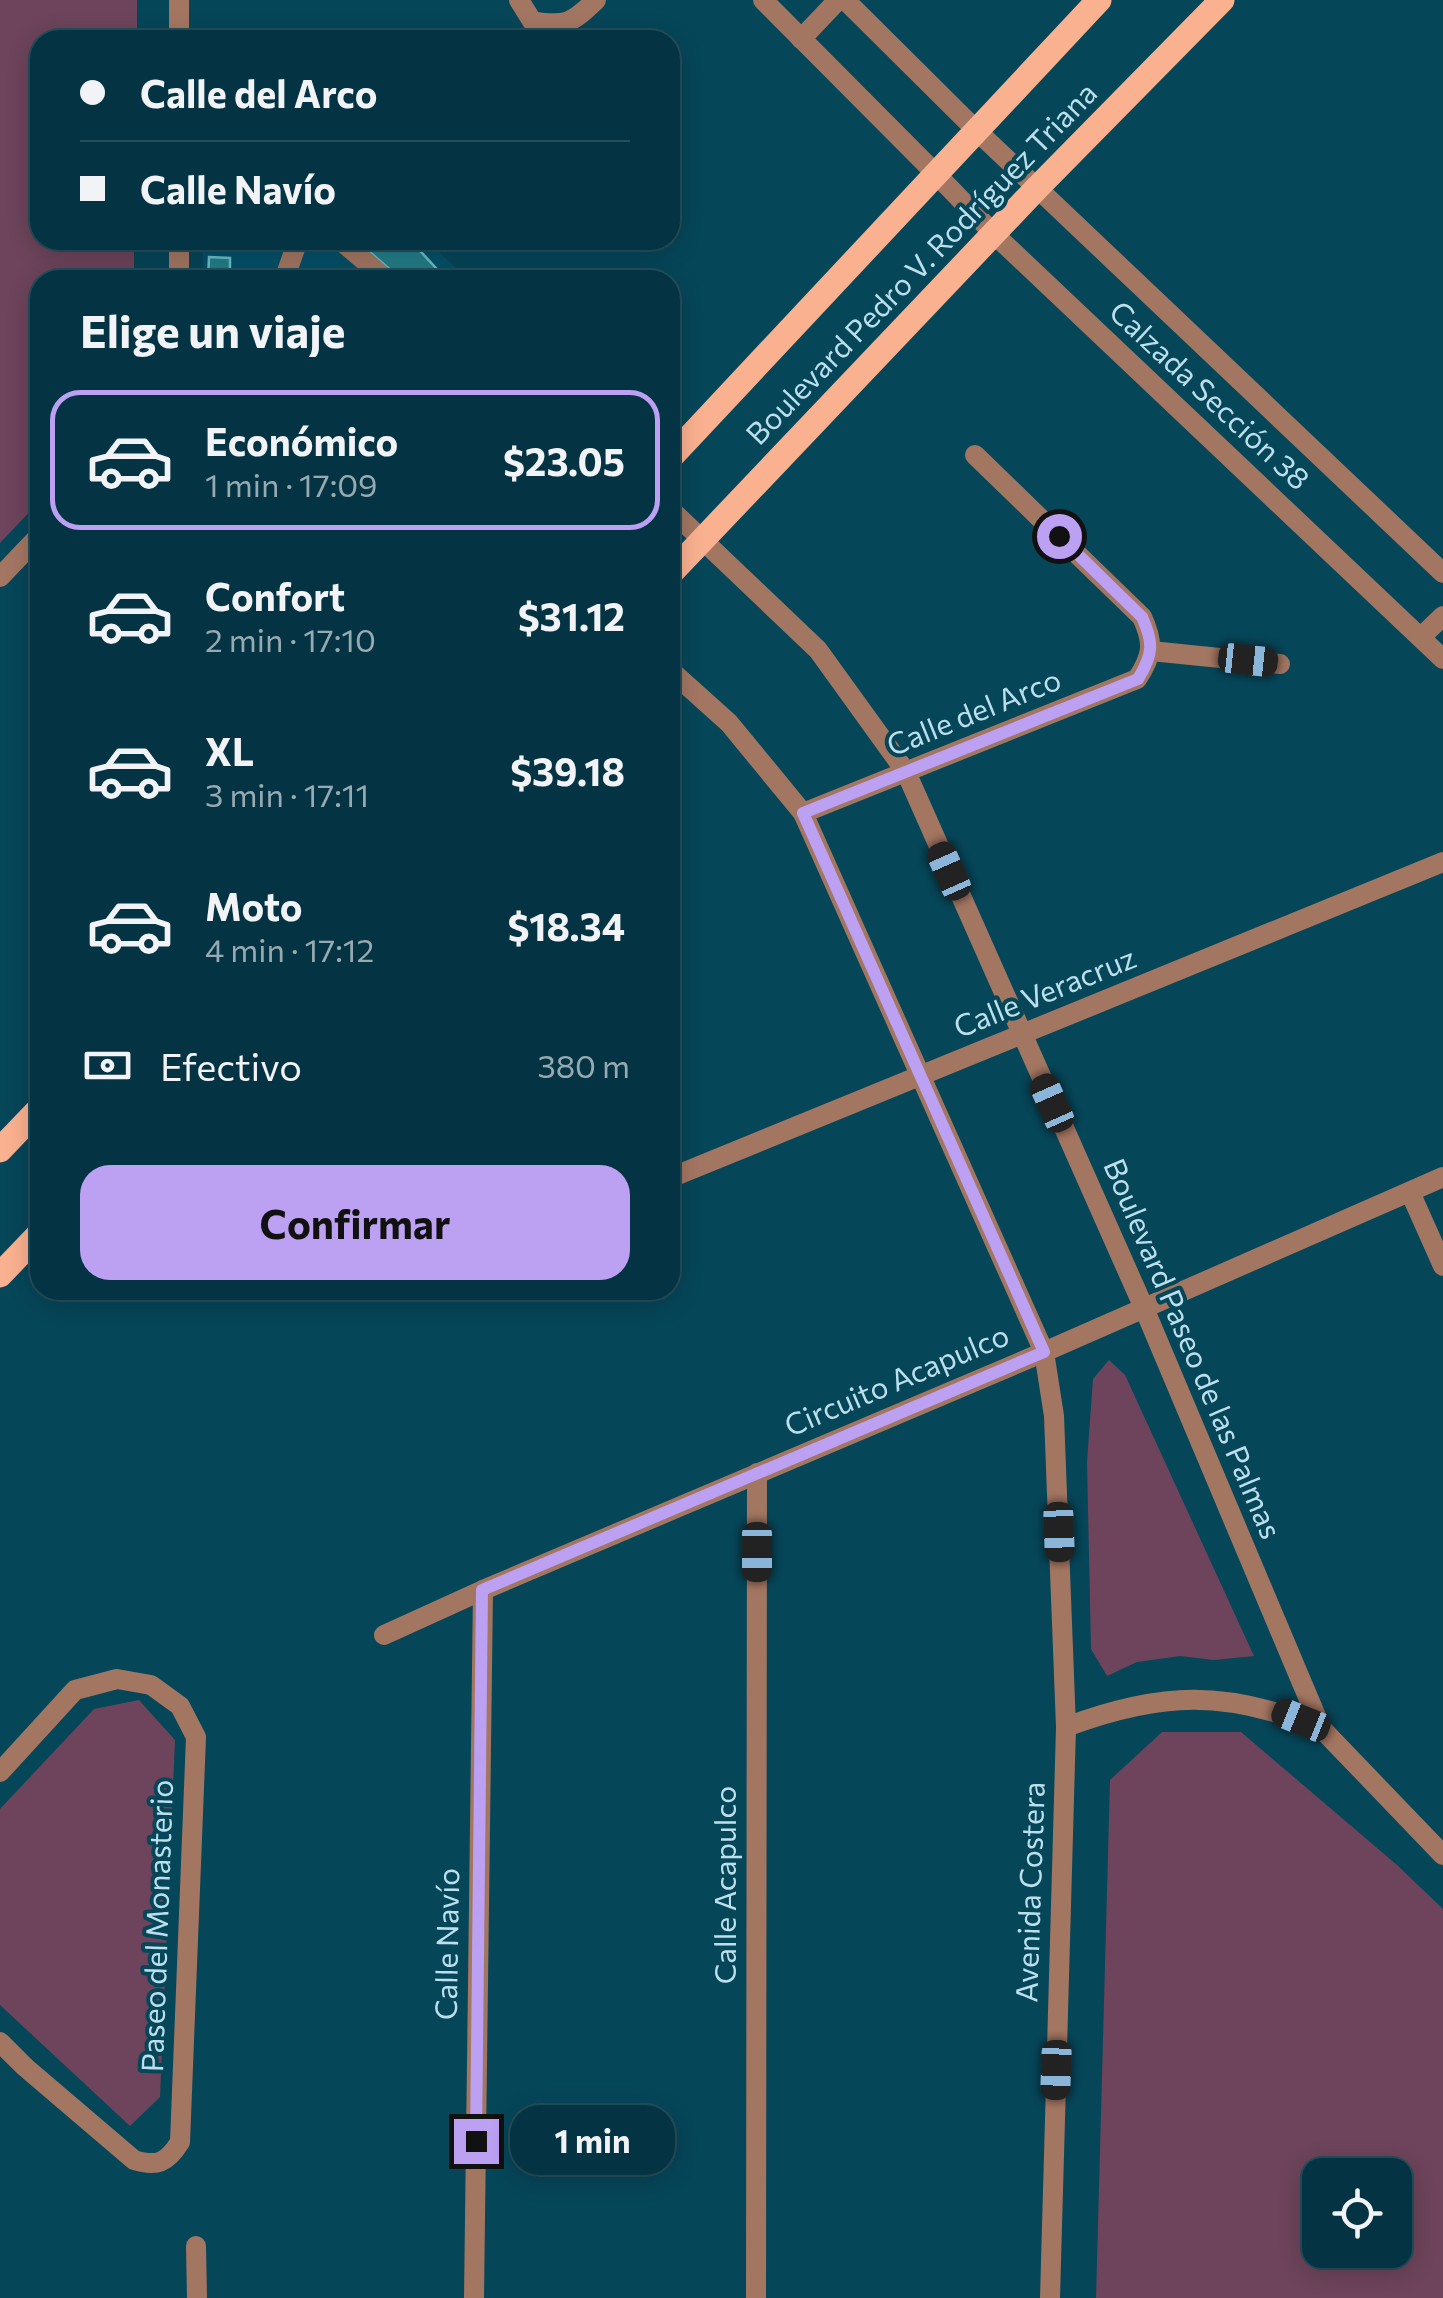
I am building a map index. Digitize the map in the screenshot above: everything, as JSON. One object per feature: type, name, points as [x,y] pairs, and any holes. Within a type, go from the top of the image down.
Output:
[{"type":"main road","name":"Boulevard Pedro V. Rodríguez Triana","points":[[680,447],[1099,0]]},
{"type":"main road","name":"Boulevard Pedro V. Rodríguez Triana","points":[[680,563],[1222,0]]},
{"type":"main road","points":[[0,1150],[30,1118]]},
{"type":"main road","points":[[0,1275],[30,1244]]},
{"type":"street","points":[[179,0],[179,30]]},
{"type":"street","points":[[519,0],[532,22],[554,25],[576,19],[596,0]]},
{"type":"street","name":"Calzada Sección 38","points":[[763,0],[994,234],[1443,659]]},
{"type":"street","points":[[801,39],[842,0]]},
{"type":"street","name":"Calzada Sección 38","points":[[842,0],[1443,573]]},
{"type":"street","points":[[352,250],[375,270]]},
{"type":"street","points":[[975,455],[1142,617],[1150,633],[1151,651],[1280,664]]},
{"type":"street","name":"Boulevard Paseo de las Palmas","points":[[680,517],[818,650],[906,772],[1144,1308],[1322,1728]]},
{"type":"street","points":[[0,576],[30,545]]},
{"type":"street","points":[[1420,637],[1443,616]]},
{"type":"street","name":"Calle del Arco","points":[[803,813],[1138,679],[1151,651]]},
{"type":"street","points":[[680,679],[729,724],[803,813],[1044,1352],[1054,1416],[1066,1727],[1107,1711],[1194,1699],[1238,1702],[1281,1712],[1322,1728],[1443,1855]]},
{"type":"street","name":"Calle Veracruz","points":[[680,1174],[1443,862]]},
{"type":"street","name":"Circuito Acapulco","points":[[384,1635],[1443,1176]]},
{"type":"street","points":[[1410,1192],[1443,1266]]},
{"type":"street","name":"Calle Acapulco","points":[[756,2298],[757,1473]]},
{"type":"street","name":"Calle Navío","points":[[474,2298],[482,1590]]},
{"type":"street","name":"Paseo del Monasterio","points":[[0,1772],[75,1690],[117,1678],[151,1685],[180,1706],[196,1737],[180,2142],[173,2154],[150,2164],[134,2160],[0,2042]]},
{"type":"street","name":"Avenida Costera","points":[[1050,2298],[1066,1727]]},
{"type":"street","points":[[196,2246],[197,2298]]},
{"type":"shaded area","points":[[0,0],[137,0],[137,30],[30,30],[30,250],[134,250],[134,270],[30,270],[30,512],[0,543]]},
{"type":"shaded area","points":[[203,250],[437,250],[458,270],[203,270]]},
{"type":"shaded area","points":[[1109,1360],[1125,1375],[1254,1656],[1214,1660],[1180,1656],[1137,1662],[1107,1676],[1091,1649],[1087,1462],[1093,1379]]},
{"type":"shaded area","points":[[139,1700],[175,1740],[160,2097],[130,2126],[0,2005],[0,1809],[94,1709]]},
{"type":"shaded area","points":[[1162,1732],[1241,1732],[1443,1909],[1443,2298],[1096,2298],[1110,1780]]},
{"type":"building","points":[[368,250],[419,250],[438,270],[390,270]]},
{"type":"building","points":[[209,257],[230,258],[230,270],[208,270]]},
{"type":"route","points":[[476,2141],[482,1590],[1044,1352],[803,813],[1138,679],[1151,651],[1150,633],[1142,617],[1059,536]]}]
